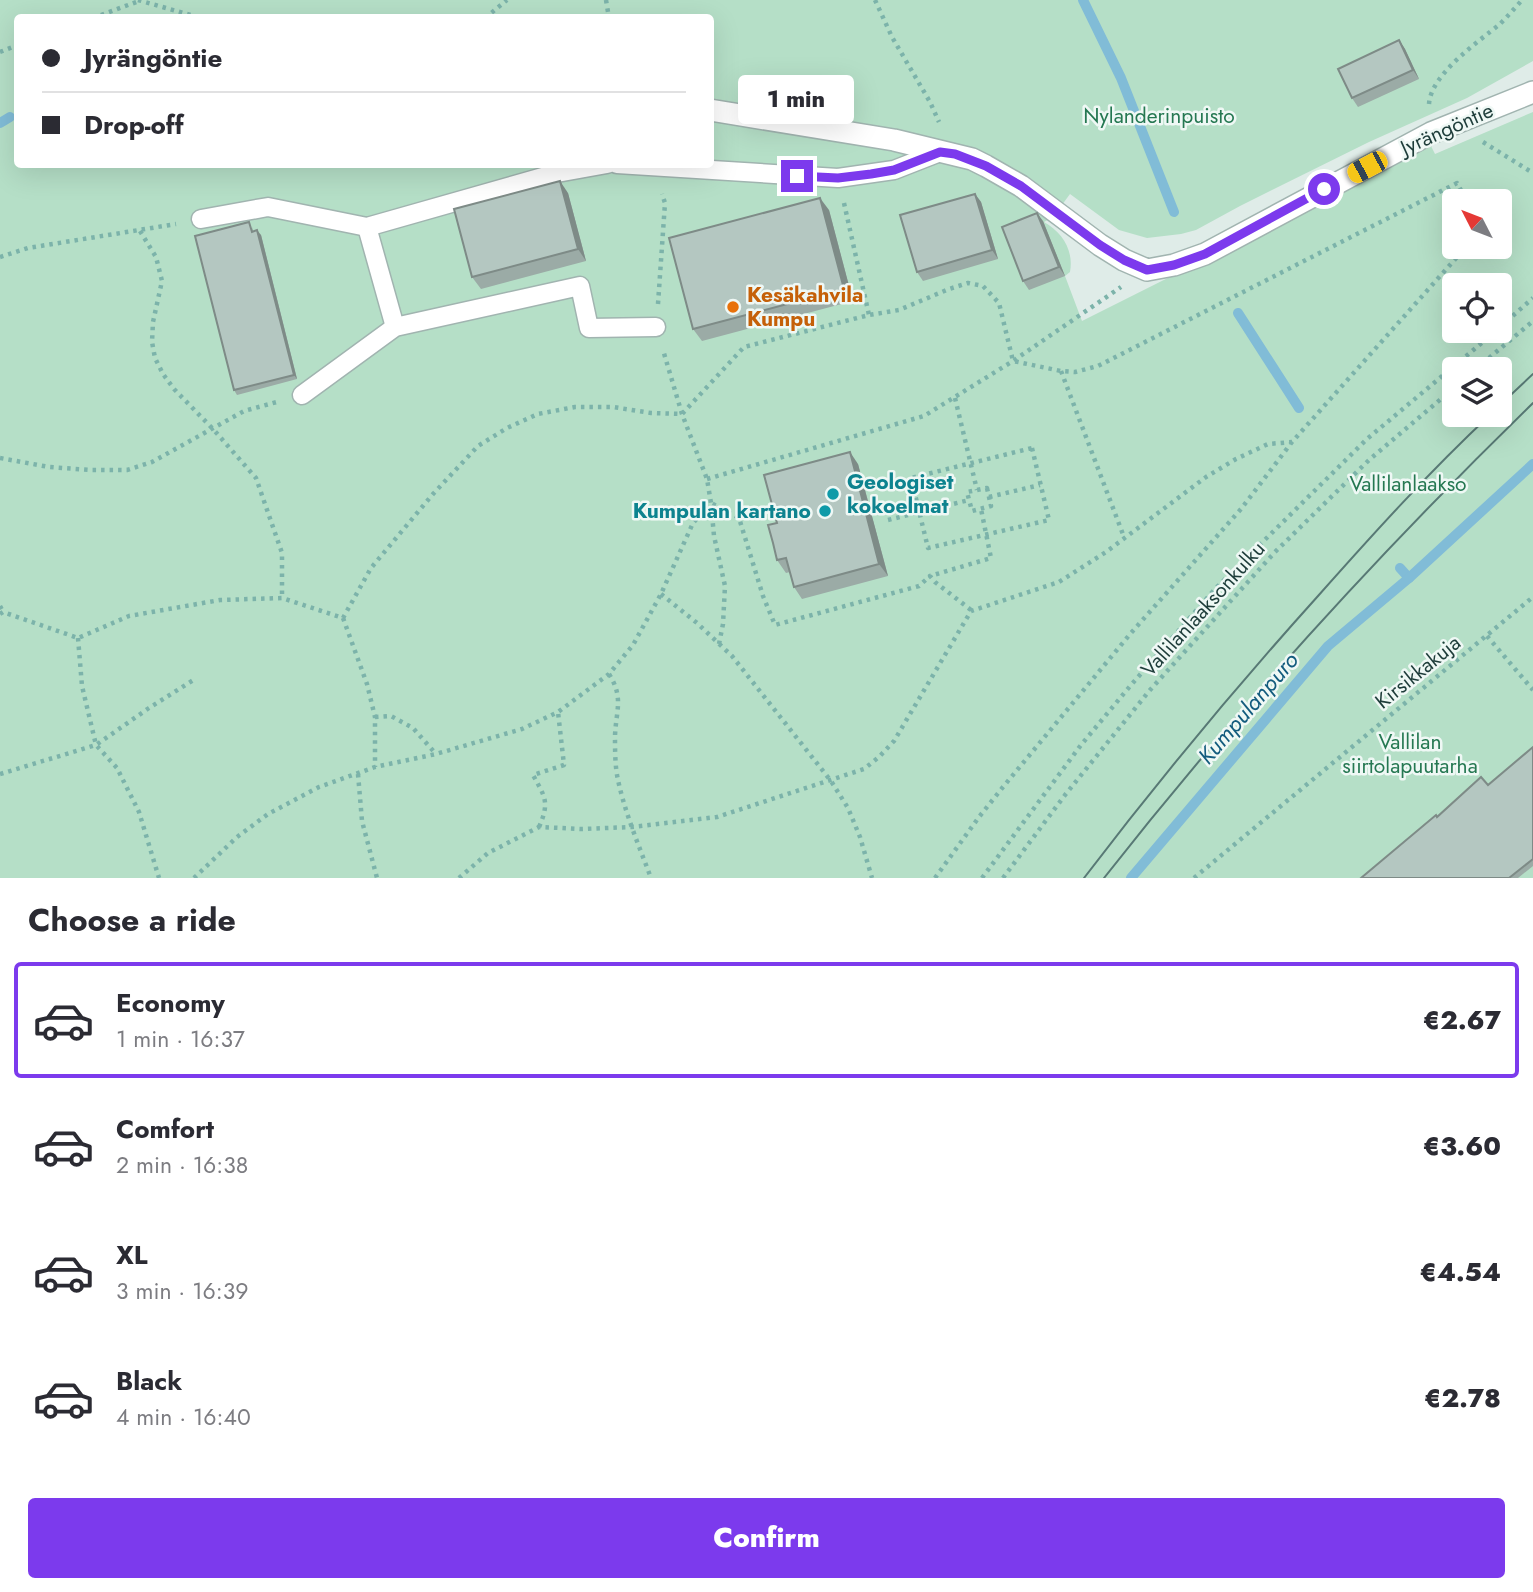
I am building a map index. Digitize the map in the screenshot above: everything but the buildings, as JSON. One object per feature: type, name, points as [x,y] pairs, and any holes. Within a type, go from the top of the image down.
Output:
[{"type":"street","name":"Jyrängöntie","points":[[1147,270],[1174,265],[1205,254],[1431,133],[1533,92]]},
{"type":"street","points":[[714,111],[894,140],[986,166],[1021,186],[1100,245],[1147,270]]},
{"type":"lane","points":[[680,168],[838,178],[894,170],[947,153]]},
{"type":"lane","points":[[201,219],[268,207],[367,227],[557,173],[585,168]]},
{"type":"lane","points":[[367,227],[395,327]]},
{"type":"lane","points":[[302,395],[395,327],[580,286],[589,328],[656,327]]},
{"type":"path","points":[[103,14],[139,0],[187,14]]},
{"type":"path","points":[[490,14],[507,0]]},
{"type":"path","points":[[874,0],[930,102],[947,153]]},
{"type":"path","points":[[1428,109],[1429,99],[1455,61],[1522,0]]},
{"type":"path","points":[[1454,124],[1533,173]]},
{"type":"path","points":[[838,178],[869,315]]},
{"type":"path","points":[[1445,189],[1457,183],[1460,189]]},
{"type":"path","points":[[1013,361],[1075,372],[1098,366],[1442,191]]},
{"type":"path","points":[[0,257],[28,248],[201,219]]},
{"type":"path","points":[[140,231],[156,257],[162,281],[153,322],[152,342],[156,358],[174,389],[256,478],[282,553],[282,598]]},
{"type":"path","points":[[935,878],[1003,787],[1131,633],[1241,509],[1292,442],[1455,259]]},
{"type":"path","points":[[719,643],[725,586],[714,536],[707,479],[924,416],[1013,361],[1147,270]]},
{"type":"path","points":[[375,767],[375,717],[343,618],[371,568],[433,494],[478,446],[507,428],[538,414],[575,408],[613,407],[651,413],[682,414],[744,347],[869,315],[899,310],[968,283],[983,286],[999,303],[1013,361]]},
{"type":"path","points":[[1512,316],[1533,298]]},
{"type":"path","points":[[1490,357],[1533,321]]},
{"type":"path","points":[[982,878],[1081,745],[1215,589],[1367,439],[1482,343]]},
{"type":"path","points":[[1061,371],[1124,537]]},
{"type":"path","points":[[0,458],[49,467],[127,470],[152,462],[244,411],[302,395]]},
{"type":"path","points":[[955,398],[977,490]]},
{"type":"path","name":"Vallilanlaaksonkulku","points":[[1003,878],[1065,795],[1150,690],[1275,552],[1369,460],[1442,398]]},
{"type":"path","points":[[459,878],[488,853],[539,827],[632,827],[717,817],[864,769],[894,741],[971,611],[1059,582],[1087,565],[1236,458],[1268,444],[1292,442]]},
{"type":"path","points":[[1032,448],[1041,485],[1049,520],[928,548],[911,478],[1032,448]]},
{"type":"path","points":[[989,497],[1041,485]]},
{"type":"path","points":[[987,488],[989,497],[991,506],[972,511],[967,492],[987,488]]},
{"type":"path","points":[[888,520],[969,500]]},
{"type":"path","points":[[711,503],[739,518],[763,596],[775,625],[919,586],[930,576],[991,558],[981,509]]},
{"type":"path","points":[[194,878],[237,837],[268,814],[320,787],[375,767],[436,754],[522,729],[558,712],[609,674],[633,645],[694,523],[711,503]]},
{"type":"path","points":[[930,576],[971,611]]},
{"type":"path","points":[[660,594],[697,623],[732,656],[831,781],[848,808],[860,836],[872,878]]},
{"type":"path","name":"Kirsikkakuja","points":[[1194,878],[1533,597]]},
{"type":"path","points":[[0,606],[2,613],[78,638],[130,616],[220,600],[282,598],[343,618]]},
{"type":"path","points":[[1487,636],[1533,690]]},
{"type":"path","points":[[78,638],[82,686],[96,745],[117,768],[139,812],[159,878]]},
{"type":"path","points":[[609,674],[616,685],[620,701],[615,737],[618,779],[651,878]]},
{"type":"path","points":[[0,774],[96,745],[195,679]]},
{"type":"path","points":[[539,827],[546,812],[546,799],[533,775],[564,765],[558,712]]},
{"type":"path","points":[[375,717],[391,716],[413,728],[436,754]]},
{"type":"path","points":[[358,774],[362,821],[377,878]]},
{"type":"green space","points":[[0,0],[1533,0],[1533,61],[1467,98],[1369,142],[1196,230],[1147,238],[1119,230],[1070,194],[1053,217],[1044,222],[1061,236],[1068,249],[1071,264],[1070,272],[1065,276],[1082,321],[1431,146],[1435,154],[1533,112],[1533,878],[0,878]]},
{"type":"waterway","points":[[1083,0],[1121,78],[1174,212]]},
{"type":"waterway","points":[[0,123],[10,117]]},
{"type":"waterway","points":[[1238,313],[1299,408]]},
{"type":"waterway","name":"Kumpulanpuro","points":[[1131,878],[1328,646],[1409,578],[1533,464]]},
{"type":"waterway","points":[[1400,568],[1409,578]]},
{"type":"tram line","points":[[1512,394],[1533,374]]},
{"type":"tram line","points":[[1104,878],[1205,754],[1311,633],[1420,516],[1533,403]]},
{"type":"tram line","points":[[1084,878],[1169,770],[1287,630],[1402,504],[1478,427]]},
{"type":"place","name":"Kesäkahvila Kumpu","points":[[733,307]]},
{"type":"place","name":"Geologiset kokoelmat","points":[[833,494]]},
{"type":"place","name":"Kumpulan kartano","points":[[825,511]]},
{"type":"route","points":[[797,176],[838,178],[871,174],[894,170],[940,152],[955,154],[972,159],[1021,186],[1100,245],[1147,270],[1174,265],[1205,254],[1324,189]]},
{"type":"park label","name":"Nylanderinpuisto","points":[[1159,116]]},
{"type":"park label","name":"Vallilanlaakso","points":[[1408,484]]},
{"type":"park label","name":"Vallilan siirtolapuutarha","points":[[1410,754]]}]
